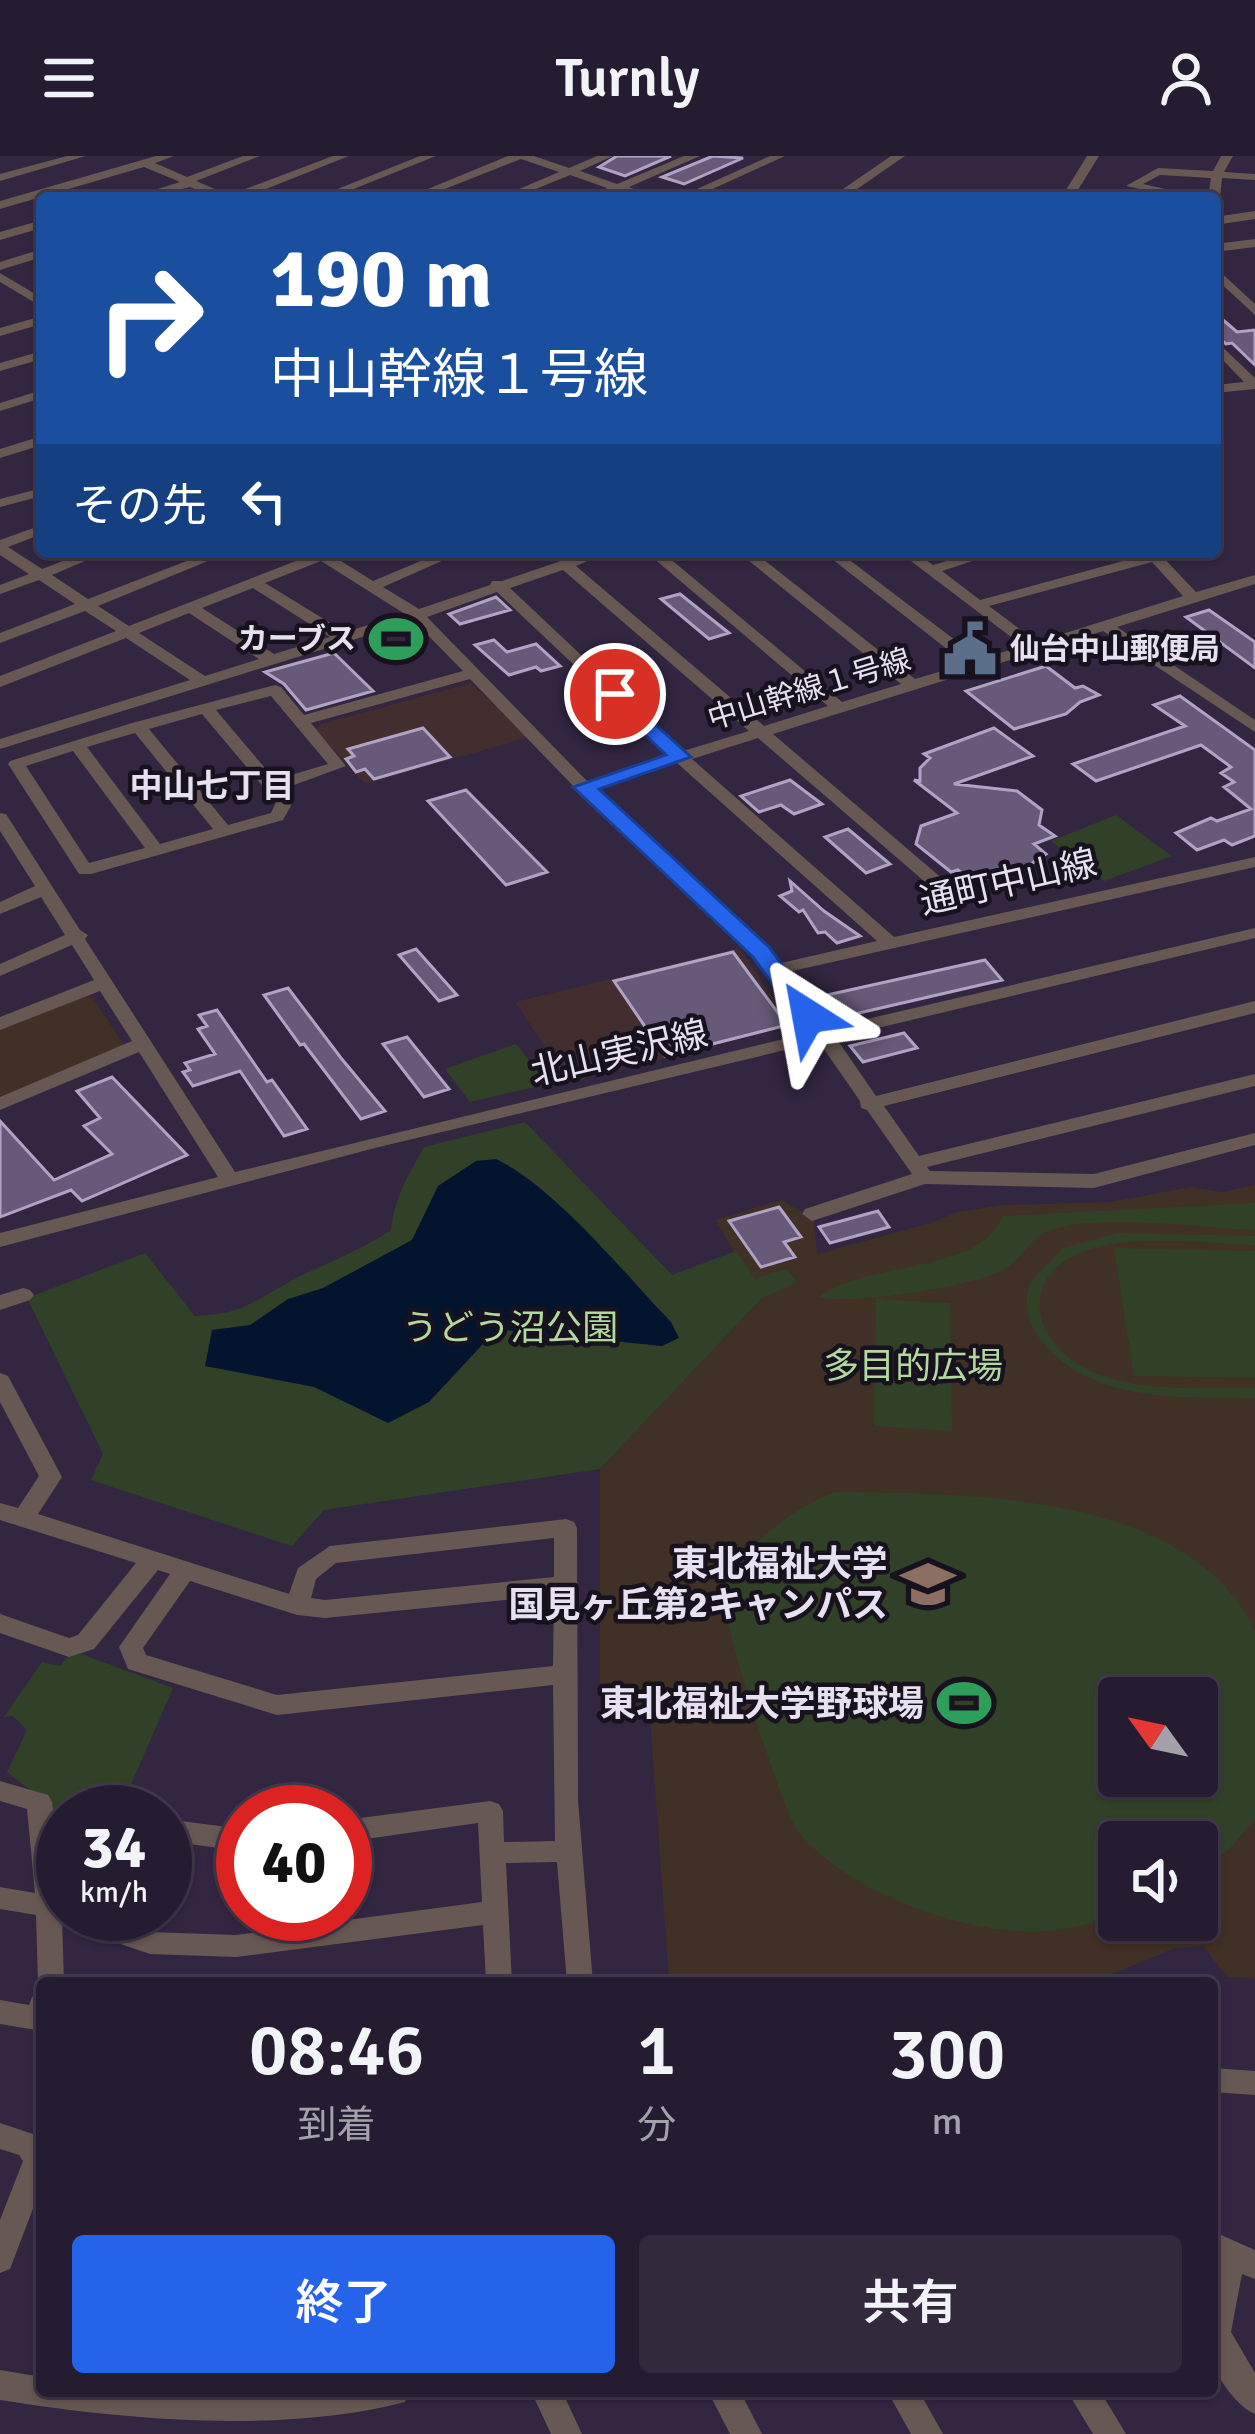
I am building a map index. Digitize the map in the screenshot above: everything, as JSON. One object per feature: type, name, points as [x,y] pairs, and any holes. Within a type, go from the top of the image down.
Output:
[{"type":"street","points":[[0,178],[80,156]]},
{"type":"street","points":[[129,156],[213,192]]},
{"type":"street","points":[[49,192],[168,156]]},
{"type":"street","points":[[155,192],[254,156]]},
{"type":"street","points":[[244,192],[343,156]]},
{"type":"street","points":[[337,192],[430,156]]},
{"type":"street","points":[[428,192],[521,156],[630,192]]},
{"type":"street","points":[[518,192],[607,156]]},
{"type":"street","points":[[608,192],[694,156]]},
{"type":"street","points":[[696,192],[779,156]]},
{"type":"street","points":[[845,192],[899,156]]},
{"type":"street","points":[[1071,192],[1093,156]]},
{"type":"street","points":[[1222,164],[1255,177]]},
{"type":"street","points":[[1163,192],[1132,187],[1158,170],[1255,164]]},
{"type":"street","points":[[0,206],[36,196]]},
{"type":"street","points":[[1221,208],[1230,218]]},
{"type":"street","points":[[1221,219],[1255,215]]},
{"type":"street","points":[[0,236],[36,226]]},
{"type":"street","points":[[1221,247],[1255,243]]},
{"type":"street","points":[[0,266],[36,256]]},
{"type":"street","points":[[0,277],[36,299]]},
{"type":"street","points":[[1221,277],[1255,311]]},
{"type":"street","points":[[0,299],[36,288]]},
{"type":"street","points":[[0,332],[36,322]]},
{"type":"street","points":[[1221,350],[1254,385]]},
{"type":"street","points":[[0,368],[36,357]]},
{"type":"street","points":[[1221,388],[1254,385]]},
{"type":"street","points":[[0,407],[36,396]]},
{"type":"street","points":[[0,454],[36,442]]},
{"type":"street","points":[[0,503],[36,494]]},
{"type":"street","points":[[0,547],[36,532]]},
{"type":"street","points":[[0,547],[202,681]]},
{"type":"street","points":[[0,590],[84,558]]},
{"type":"street","points":[[0,638],[207,558]]},
{"type":"street","points":[[0,682],[311,558]]},
{"type":"street","points":[[331,558],[417,615],[584,787],[777,969],[868,1104],[920,1170],[1094,1180],[1255,1139]]},
{"type":"street","points":[[373,586],[441,558]]},
{"type":"street","points":[[0,744],[417,615],[579,558]]},
{"type":"street","points":[[660,558],[839,707]]},
{"type":"street","points":[[753,558],[913,685]]},
{"type":"street","points":[[838,558],[977,664]]},
{"type":"street","points":[[914,558],[1034,647]]},
{"type":"street","points":[[930,570],[972,558]]},
{"type":"street","points":[[977,605],[1142,558]]},
{"type":"street","points":[[1155,558],[1192,596]]},
{"type":"street","points":[[565,564],[952,896]]},
{"type":"street","name":"中山幹線１号線","points":[[584,787],[1255,579]]},
{"type":"street","points":[[253,582],[343,638]]},
{"type":"street","points":[[497,584],[680,757],[890,943]]},
{"type":"street","points":[[190,607],[272,660]]},
{"type":"street","points":[[1106,626],[1255,727]]},
{"type":"street","points":[[302,721],[474,673]]},
{"type":"street","points":[[206,708],[285,802],[277,816],[85,869],[16,764],[139,726],[206,708],[274,691],[338,766],[274,786]]},
{"type":"street","points":[[139,726],[224,831]]},
{"type":"street","points":[[76,745],[156,850]]},
{"type":"street","points":[[0,818],[79,935],[229,1179]]},
{"type":"street","points":[[15,843],[58,832]]},
{"type":"street","name":"通町中山線","points":[[777,969],[1255,862]]},
{"type":"street","points":[[0,909],[44,889]]},
{"type":"street","name":"北山実沢線","points":[[0,1240],[229,1179],[1255,933]]},
{"type":"street","points":[[0,971],[79,935]]},
{"type":"street","points":[[0,1024],[106,982]]},
{"type":"street","points":[[868,1104],[1255,1007]]},
{"type":"street","points":[[0,1104],[144,1043]]},
{"type":"street","points":[[812,1214],[920,1170],[1255,1080]]},
{"type":"street","points":[[0,1303],[23,1295]]},
{"type":"street","points":[[0,1381],[51,1477],[11,1516],[297,1606],[325,1609],[563,1585]]},
{"type":"street","points":[[297,1606],[306,1574],[330,1555],[566,1528],[569,1851],[580,1977]]},
{"type":"street","points":[[0,1623],[69,1648],[86,1642],[100,1631],[151,1562]]},
{"type":"street","points":[[184,1572],[130,1647],[137,1662],[277,1705],[564,1674]]},
{"type":"street","points":[[0,1790],[36,1801]]},
{"type":"street","points":[[372,1827],[490,1810],[499,1977]]},
{"type":"street","points":[[491,1853],[569,1851]]},
{"type":"street","points":[[0,1898],[36,1904]]},
{"type":"street","points":[[147,1941],[236,1946],[494,1912]]},
{"type":"street","points":[[50,1941],[51,1977]]},
{"type":"street","points":[[0,2012],[36,2018]]},
{"type":"street","points":[[1218,2081],[1255,2084]]},
{"type":"street","points":[[0,2136],[29,2145],[36,2157]]},
{"type":"street","points":[[0,2259],[36,2162]]},
{"type":"street","points":[[1218,2307],[1233,2255]]},
{"type":"street","points":[[1218,2347],[1255,2398]]},
{"type":"street","points":[[0,2385],[36,2389]]},
{"type":"street","points":[[108,2397],[260,2414],[344,2407],[375,2397]]},
{"type":"street","points":[[549,2397],[567,2434]]},
{"type":"street","points":[[726,2397],[747,2434]]},
{"type":"street","points":[[906,2397],[928,2434]]},
{"type":"street","points":[[1086,2397],[1111,2434]]},
{"type":"shaded area","points":[[471,683],[530,737],[365,784],[316,730],[321,724]]},
{"type":"shaded area","points":[[739,948],[792,1025],[569,1083],[515,1002]]},
{"type":"shaded area","points":[[81,995],[93,998],[125,1046],[0,1097],[0,1028]]},
{"type":"shaded area","name":"東北福祉大学 国見ヶ丘第2キャンパス","points":[[1255,1185],[1255,1978],[1227,1977],[1203,1946],[1175,1948],[1105,1977],[669,1977],[650,1718],[600,1720],[600,1469],[762,1298],[715,1220],[782,1200],[814,1220],[817,1254],[957,1212],[1004,1205],[1110,1202],[1190,1187],[1222,1192]]},
{"type":"green space","points":[[1116,815],[1172,856],[1104,881],[1051,841]]},
{"type":"green space","points":[[516,1044],[548,1084],[470,1102],[445,1069]]},
{"type":"green space","name":"うどう沼公園","points":[[525,1122],[672,1275],[736,1251],[755,1279],[786,1269],[798,1282],[762,1298],[600,1469],[324,1510],[292,1546],[91,1480],[103,1454],[27,1298],[145,1253],[195,1316],[242,1308],[391,1230],[399,1196],[424,1147]]},
{"type":"green space","points":[[1255,1203],[1255,1230],[1122,1222],[1071,1225],[1044,1233],[1008,1267],[986,1277],[882,1297],[819,1297],[863,1277],[972,1248],[990,1235],[1002,1216]]},
{"type":"green space","points":[[1117,1233],[1255,1236],[1255,1245],[1136,1241],[1072,1257],[1057,1267],[1042,1290],[1040,1312],[1048,1334],[1088,1370],[1114,1379],[1172,1388],[1255,1388],[1255,1398],[1170,1396],[1114,1387],[1064,1363],[1043,1343],[1028,1314],[1030,1282],[1063,1248]]},
{"type":"green space","points":[[1114,1248],[1255,1251],[1255,1378],[1134,1376]]},
{"type":"green space","name":"多目的広場","points":[[876,1299],[950,1303],[952,1431],[874,1426]]},
{"type":"green space","name":"東北福祉大学野球場","points":[[836,1492],[948,1495],[1070,1510],[1128,1526],[1180,1550],[1223,1585],[1255,1631],[1255,1819],[1218,1858],[1218,1821],[1098,1821],[1098,1922],[1047,1931],[983,1927],[948,1919],[849,1875],[821,1855],[791,1818],[767,1754],[725,1607],[723,1590],[738,1561],[788,1518]]},
{"type":"green space","points":[[73,1651],[173,1688],[131,1785],[36,1785],[36,1794],[7,1772],[27,1730],[13,1716],[4,1717],[42,1662],[60,1666]]},
{"type":"water","points":[[496,1159],[565,1210],[671,1322],[679,1338],[662,1346],[504,1330],[482,1345],[429,1402],[388,1423],[314,1387],[205,1366],[212,1330],[250,1325],[288,1299],[323,1288],[412,1240],[438,1186],[476,1161]]},
{"type":"building","points":[[617,156],[671,156],[625,176],[599,167]]},
{"type":"building","points":[[713,156],[743,158],[684,184],[662,177]]},
{"type":"building","points":[[1221,318],[1237,332],[1255,330],[1255,365],[1232,343],[1221,340]]},
{"type":"building","points":[[680,594],[729,633],[709,639],[661,599]]},
{"type":"building","points":[[496,597],[510,610],[460,624],[449,614]]},
{"type":"building","points":[[1209,610],[1255,642],[1255,668],[1186,617]]},
{"type":"building","points":[[494,640],[507,652],[536,644],[560,666],[509,675],[475,645]]},
{"type":"building","points":[[334,653],[373,691],[306,710],[284,684],[265,672]]},
{"type":"building","points":[[1046,666],[1075,688],[1083,686],[1099,695],[1066,714],[1014,729],[966,691]]},
{"type":"building","points":[[1180,696],[1255,750],[1255,836],[1197,850],[1176,833],[1211,818],[1217,821],[1251,809],[1224,787],[1234,782],[1221,773],[1231,767],[1201,745],[1096,781],[1073,764],[1185,726],[1154,705]]},
{"type":"building","points":[[423,728],[450,757],[374,779],[365,769],[356,772],[346,759],[354,756],[348,749]]},
{"type":"building","points":[[994,728],[1033,756],[954,784],[1017,791],[1042,810],[1039,825],[1055,836],[1034,844],[1046,854],[1016,874],[1003,873],[975,883],[958,870],[951,872],[916,844],[921,826],[957,813],[914,780],[920,781],[920,768],[930,758],[924,754]]},
{"type":"building","points":[[790,780],[822,804],[794,814],[781,805],[759,812],[741,796]]},
{"type":"building","points":[[466,790],[547,872],[506,885],[428,801]]},
{"type":"building","points":[[848,829],[890,864],[866,873],[825,837]]},
{"type":"building","points":[[790,881],[860,936],[837,943],[825,932],[818,933],[803,910],[799,912],[780,896],[792,891]]},
{"type":"building","points":[[416,949],[457,995],[439,1001],[399,955]]},
{"type":"building","points":[[733,952],[787,1025],[665,1056],[614,981]]},
{"type":"building","points":[[985,960],[1002,980],[833,1019],[818,997]]},
{"type":"building","points":[[288,988],[385,1111],[361,1119],[304,1044],[300,1045],[264,995]]},
{"type":"building","points":[[217,1010],[307,1129],[284,1136],[240,1071],[193,1086],[183,1072],[190,1070],[185,1063],[215,1054],[198,1029],[207,1026],[199,1015]]},
{"type":"building","points":[[904,1033],[917,1048],[863,1062],[850,1046]]},
{"type":"building","points":[[407,1037],[449,1089],[424,1097],[383,1044]]},
{"type":"building","points":[[112,1077],[187,1155],[82,1201],[71,1190],[0,1217],[0,1121],[54,1180],[112,1154],[84,1126],[100,1118],[77,1091]]},
{"type":"building","points":[[779,1207],[801,1237],[784,1242],[795,1257],[761,1267],[729,1221]]},
{"type":"building","points":[[878,1211],[889,1227],[830,1243],[819,1227]]},
{"type":"place","name":"カーブス","points":[[396,639]]},
{"type":"place","name":"仙台中山郵便局","points":[[970,649]]},
{"type":"place","name":"東北福祉大学 国見ヶ丘第2キャンパス","points":[[928,1584]]},
{"type":"place","name":"東北福祉大学野球場","points":[[964,1703]]},
{"type":"district","name":"中山七丁目","points":[[212,785]]},
{"type":"route","points":[[615,694],[680,757],[584,787],[761,952],[808,1016]]}]
